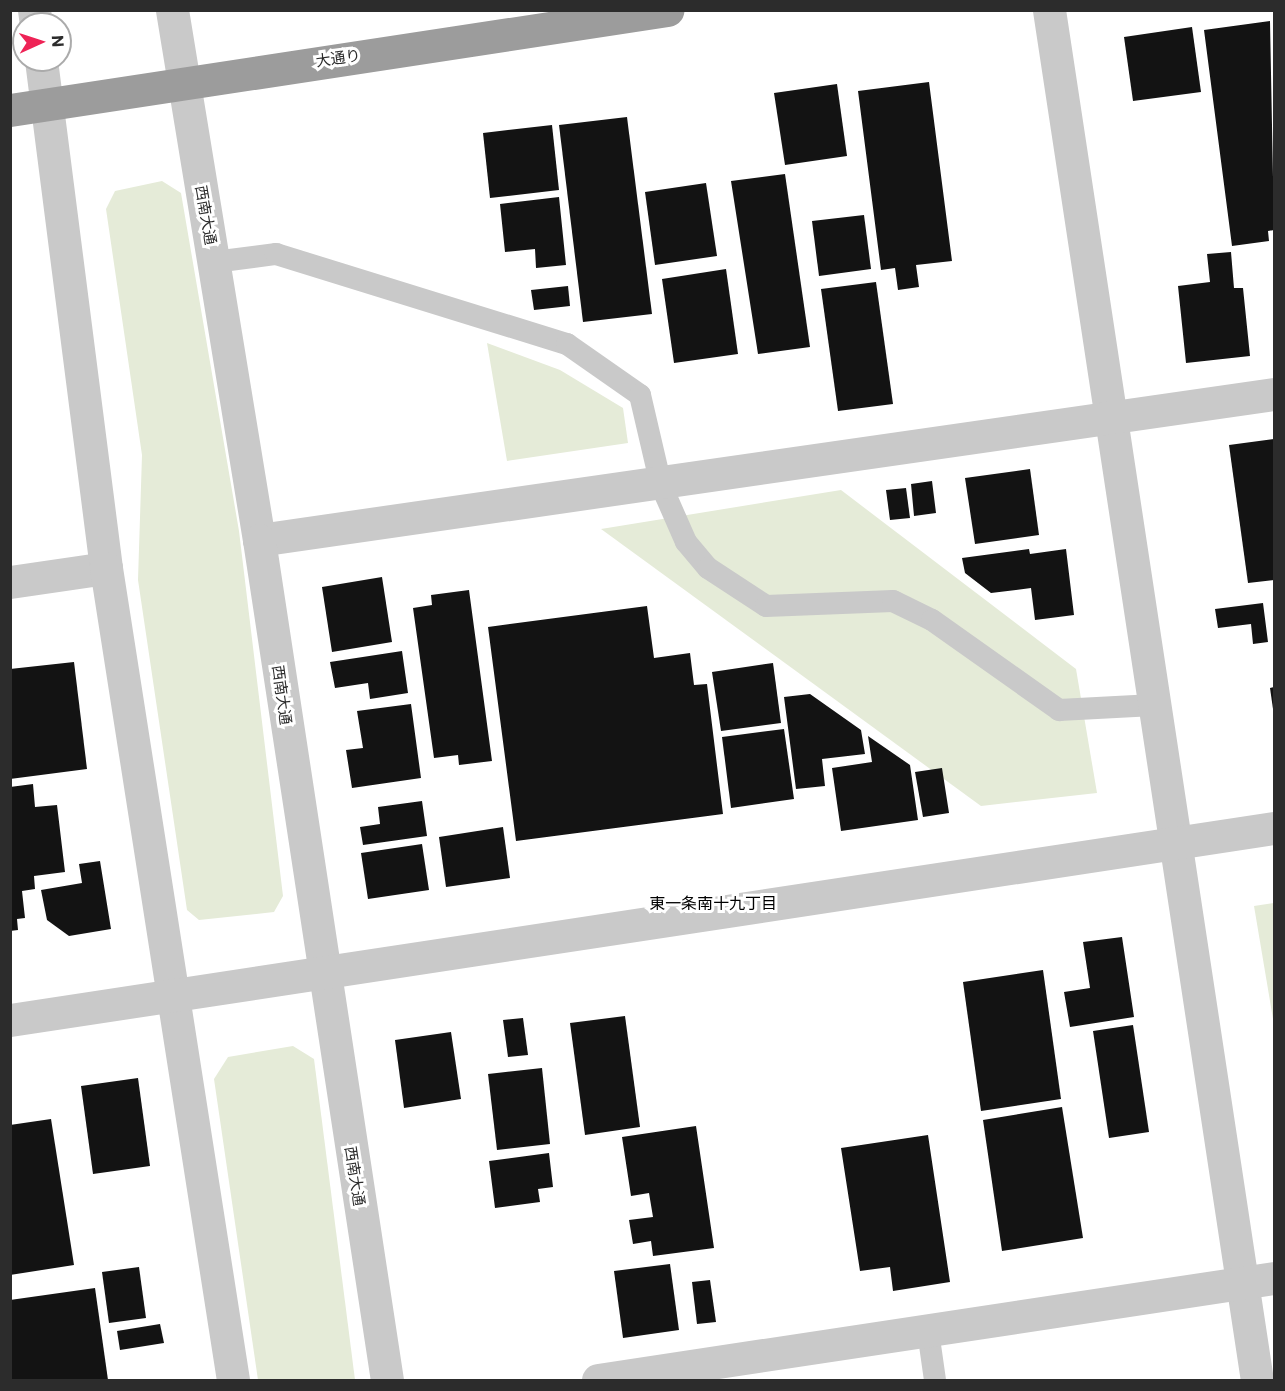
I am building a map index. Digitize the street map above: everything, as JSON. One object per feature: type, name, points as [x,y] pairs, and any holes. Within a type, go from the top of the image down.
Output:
[{"type":"highway","name":"大通り","points":[[10,110],[667,10]]},
{"type":"street","name":"西南大通","points":[[172,10],[260,540],[322,972],[387,1380]]},
{"type":"street","points":[[1049,10],[1257,1380]]},
{"type":"street","points":[[43,72],[105,568],[233,1380]]},
{"type":"street","points":[[260,540],[661,485],[1275,394]]},
{"type":"street","points":[[10,582],[105,568]]},
{"type":"street","points":[[10,1020],[1275,828]]},
{"type":"street","points":[[598,1380],[1275,1278]]},
{"type":"lane","points":[[214,262],[276,254],[567,344],[640,395],[661,485],[686,542],[708,568],[766,606],[893,601],[932,620],[1059,710],[1154,705]]},
{"type":"lane","points":[[928,1331],[935,1380]]},
{"type":"green space","points":[[162,181],[181,193],[239,531],[283,896],[274,912],[199,920],[187,910],[138,580],[142,455],[106,209],[115,191]]},
{"type":"green space","points":[[487,343],[560,370],[623,408],[628,443],[507,461]]},
{"type":"green space","points":[[841,490],[1076,669],[1097,793],[981,806],[601,529]]},
{"type":"green space","points":[[1274,903],[1274,1025],[1254,906]]},
{"type":"green space","points":[[293,1046],[314,1059],[355,1380],[258,1380],[214,1079],[228,1057]]},
{"type":"building","points":[[1270,21],[1274,230],[1268,231],[1269,241],[1232,246],[1204,30]]},
{"type":"building","points":[[1192,27],[1201,92],[1133,101],[1124,37]]},
{"type":"building","points":[[929,82],[952,261],[916,265],[919,287],[898,290],[895,268],[881,270],[858,91]]},
{"type":"building","points":[[837,84],[847,156],[785,165],[774,93]]},
{"type":"building","points":[[627,117],[652,314],[583,322],[559,125]]},
{"type":"building","points":[[552,125],[559,190],[490,198],[483,133]]},
{"type":"building","points":[[785,174],[810,347],[758,354],[731,181]]},
{"type":"building","points":[[706,183],[717,256],[655,265],[645,192]]},
{"type":"building","points":[[559,197],[566,265],[536,268],[535,249],[505,252],[500,204]]},
{"type":"building","points":[[864,215],[871,269],[819,276],[812,221]]},
{"type":"building","points":[[1231,252],[1234,288],[1243,288],[1250,356],[1186,363],[1178,286],[1210,282],[1207,254]]},
{"type":"building","points":[[726,269],[738,354],[674,363],[662,279]]},
{"type":"building","points":[[876,282],[893,404],[838,411],[821,289]]},
{"type":"building","points":[[568,286],[570,306],[534,310],[531,290]]},
{"type":"building","points":[[1274,439],[1274,580],[1248,583],[1229,445]]},
{"type":"building","points":[[1030,469],[1039,535],[975,544],[965,478]]},
{"type":"building","points":[[932,481],[936,513],[914,516],[911,484]]},
{"type":"building","points":[[906,488],[910,518],[890,520],[886,490]]},
{"type":"building","points":[[1029,549],[1030,554],[1066,549],[1074,615],[1035,620],[1031,588],[991,593],[965,573],[962,558]]},
{"type":"building","points":[[382,577],[392,642],[332,652],[322,587]]},
{"type":"building","points":[[469,590],[492,761],[459,765],[458,755],[434,758],[413,608],[432,605],[431,595]]},
{"type":"building","points":[[1263,603],[1268,642],[1253,644],[1251,624],[1218,628],[1215,609]]},
{"type":"building","points":[[647,606],[654,658],[690,653],[694,685],[707,684],[723,814],[516,841],[488,627]]},
{"type":"building","points":[[402,651],[408,693],[370,699],[368,683],[335,688],[330,662]]},
{"type":"building","points":[[74,662],[87,769],[10,779],[10,669]]},
{"type":"building","points":[[773,663],[781,723],[721,731],[712,672]]},
{"type":"building","points":[[1274,687],[1274,709],[1273,709],[1270,688]]},
{"type":"building","points":[[810,694],[861,730],[865,754],[822,759],[825,786],[796,789],[784,697]]},
{"type":"building","points":[[411,704],[421,778],[352,788],[346,750],[363,748],[357,711]]},
{"type":"building","points":[[784,729],[794,799],[731,808],[722,737]]},
{"type":"building","points":[[868,736],[910,765],[918,820],[841,831],[832,768],[872,762]]},
{"type":"building","points":[[942,768],[949,813],[923,817],[915,772]]},
{"type":"building","points":[[33,784],[35,807],[57,805],[65,872],[34,876],[35,889],[22,891],[25,918],[17,919],[18,930],[10,931],[10,787]]},
{"type":"building","points":[[422,801],[427,836],[363,845],[360,827],[380,824],[378,807]]},
{"type":"building","points":[[503,827],[510,878],[446,887],[439,837]]},
{"type":"building","points":[[422,844],[429,890],[368,899],[361,853]]},
{"type":"building","points":[[100,861],[111,929],[69,936],[47,920],[41,890],[82,883],[79,864]]},
{"type":"building","points":[[1122,937],[1134,1017],[1070,1027],[1064,992],[1090,988],[1083,942]]},
{"type":"building","points":[[1043,970],[1061,1099],[981,1111],[963,982]]},
{"type":"building","points":[[625,1016],[640,1127],[585,1135],[570,1023]]},
{"type":"building","points":[[523,1018],[528,1055],[508,1057],[503,1020]]},
{"type":"building","points":[[1133,1025],[1149,1132],[1109,1138],[1093,1031]]},
{"type":"building","points":[[451,1032],[461,1099],[404,1108],[395,1040]]},
{"type":"building","points":[[542,1068],[550,1144],[497,1150],[488,1074]]},
{"type":"building","points":[[138,1078],[150,1166],[93,1174],[81,1086]]},
{"type":"building","points":[[1062,1107],[1083,1238],[1002,1251],[983,1120]]},
{"type":"building","points":[[51,1119],[74,1265],[10,1275],[10,1125]]},
{"type":"building","points":[[696,1126],[714,1248],[653,1256],[651,1241],[633,1244],[629,1220],[653,1217],[649,1193],[631,1196],[622,1137]]},
{"type":"building","points":[[928,1135],[950,1282],[893,1291],[890,1267],[860,1271],[841,1148]]},
{"type":"building","points":[[549,1153],[553,1187],[538,1189],[540,1202],[495,1208],[489,1161]]},
{"type":"building","points":[[670,1264],[679,1330],[623,1338],[614,1271]]},
{"type":"building","points":[[139,1267],[146,1318],[109,1323],[102,1272]]},
{"type":"building","points":[[710,1280],[716,1322],[697,1324],[692,1282]]},
{"type":"building","points":[[95,1288],[108,1380],[10,1380],[10,1300]]},
{"type":"building","points":[[160,1324],[164,1343],[120,1350],[117,1331]]},
{"type":"district","name":"東一条南十九丁目","points":[[713,903]]}]
